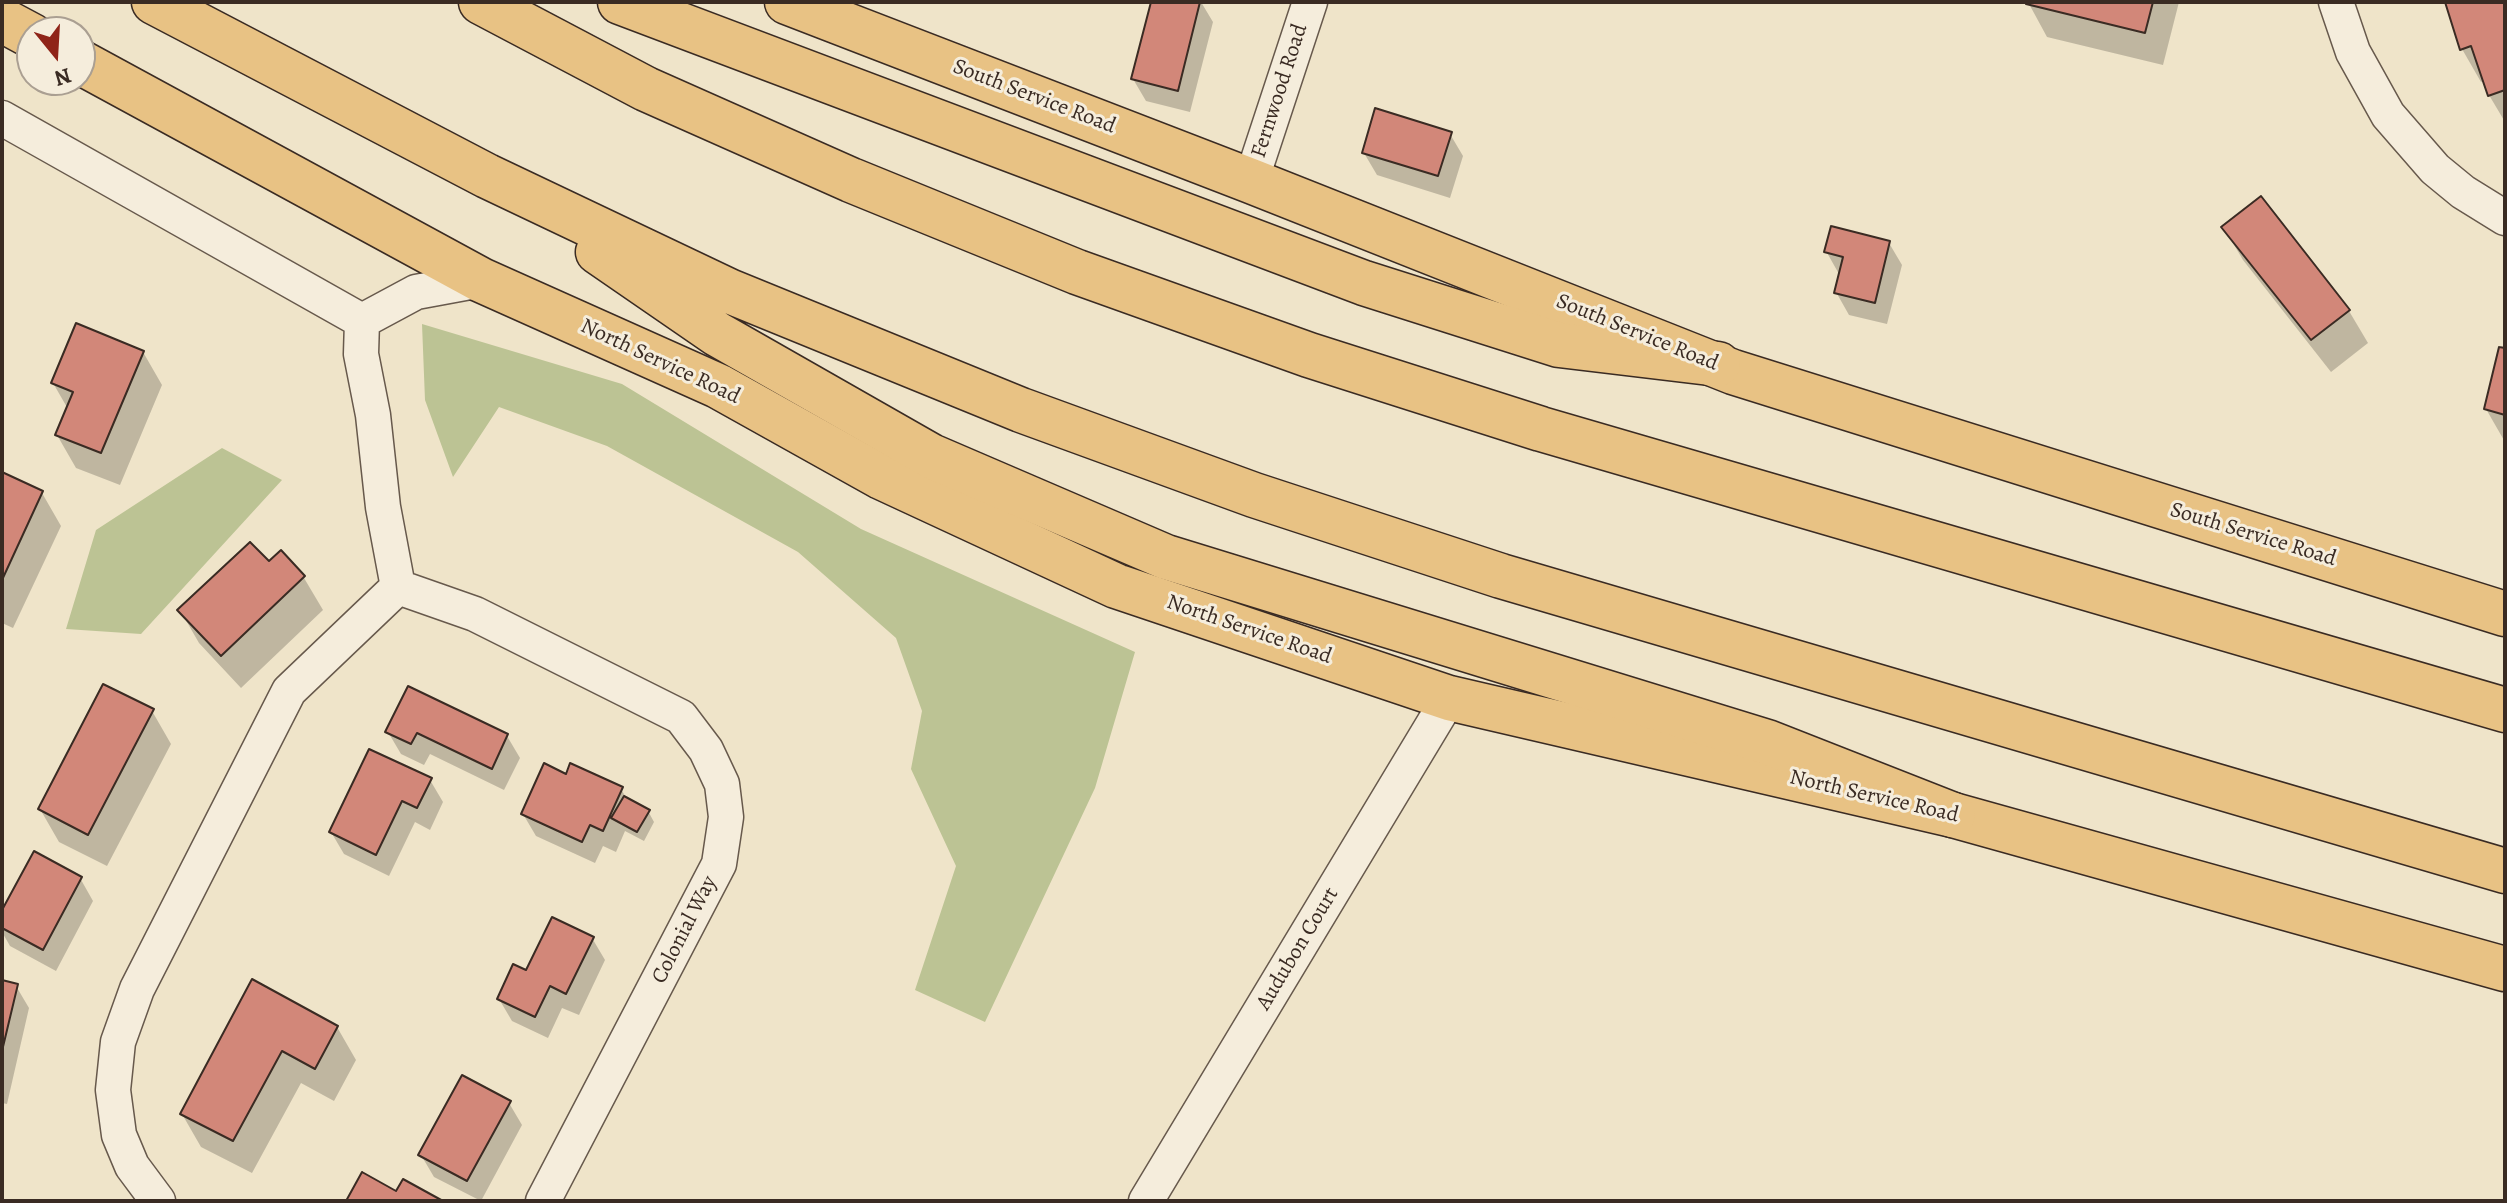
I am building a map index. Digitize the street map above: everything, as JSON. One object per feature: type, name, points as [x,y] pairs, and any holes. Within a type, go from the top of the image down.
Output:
[{"type":"main road","points":[[154,2],[487,176],[729,291],[1021,410],[1254,495],[1516,580],[2505,871]]},
{"type":"main road","points":[[481,2],[646,89],[851,180],[1077,272],[1294,350],[1556,434],[2505,710]]},
{"type":"main road","points":[[620,2],[1364,283],[1559,345],[1718,364]]},
{"type":"main road","name":"South Service Road","points":[[787,2],[1748,376],[2505,614]]},
{"type":"main road","name":"North Service Road","points":[[96,71],[481,280],[718,386],[881,477],[1116,586],[1449,698],[1953,815],[2505,969]]},
{"type":"main road","points":[[487,176],[717,334],[931,456],[1166,557],[1767,742],[1953,815]]},
{"type":"street","name":"Fernwood Road","points":[[1251,181],[1310,2]]},
{"type":"street","points":[[2336,2],[2353,52],[2388,115],[2435,169],[2463,192],[2505,218]]},
{"type":"street","points":[[2,118],[362,321]]},
{"type":"street","points":[[362,321],[416,292],[481,280]]},
{"type":"street","points":[[158,1201],[132,1166],[119,1135],[113,1090],[118,1042],[137,989],[289,691],[398,587],[361,354],[362,321]]},
{"type":"street","name":"Colonial Way","points":[[398,587],[475,614],[681,717],[706,750],[722,784],[726,817],[719,864],[543,1201]]},
{"type":"street","name":"Audubon Court","points":[[1146,1201],[1449,698]]},
{"type":"green space","points":[[422,324],[622,384],[861,529],[1135,652],[1095,788],[985,1022],[915,990],[956,866],[911,769],[922,711],[896,638],[798,552],[607,446],[499,407],[453,477],[425,400]]},
{"type":"green space","points":[[222,448],[282,480],[141,634],[66,629],[96,530]]},
{"type":"building","points":[[1151,2],[1200,2],[1178,91],[1131,79]]},
{"type":"building","points":[[2026,2],[2153,2],[2145,33]]},
{"type":"building","points":[[2445,2],[2505,2],[2505,90],[2488,96],[2471,46],[2460,50]]},
{"type":"building","points":[[1375,108],[1452,132],[1438,176],[1362,153]]},
{"type":"building","points":[[2261,196],[2350,310],[2311,340],[2221,227]]},
{"type":"building","points":[[1831,226],[1890,241],[1875,303],[1834,293],[1843,257],[1824,252]]},
{"type":"building","points":[[76,323],[144,351],[101,453],[55,435],[73,392],[51,383]]},
{"type":"building","points":[[2499,347],[2505,348],[2505,415],[2484,409]]},
{"type":"building","points":[[2,472],[43,491],[2,580]]},
{"type":"building","points":[[250,542],[269,561],[281,550],[305,576],[221,656],[177,610]]},
{"type":"building","points":[[103,684],[154,709],[88,835],[38,809]]},
{"type":"building","points":[[408,686],[508,734],[492,769],[417,733],[411,744],[385,732]]},
{"type":"building","points":[[369,749],[432,778],[417,808],[402,801],[376,855],[329,832]]},
{"type":"building","points":[[544,763],[566,774],[570,763],[623,787],[603,831],[590,825],[582,842],[521,814]]},
{"type":"building","points":[[624,796],[650,810],[637,832],[611,818]]},
{"type":"building","points":[[34,851],[82,877],[43,950],[2,928],[2,910]]},
{"type":"building","points":[[552,917],[594,937],[566,994],[550,986],[535,1017],[497,999],[513,964],[526,970]]},
{"type":"building","points":[[252,979],[338,1026],[315,1069],[282,1051],[233,1141],[180,1114]]},
{"type":"building","points":[[2,980],[18,984],[2,1051]]},
{"type":"building","points":[[462,1075],[511,1101],[467,1181],[418,1155]]},
{"type":"building","points":[[362,1172],[396,1191],[403,1179],[443,1201],[346,1201]]}]
